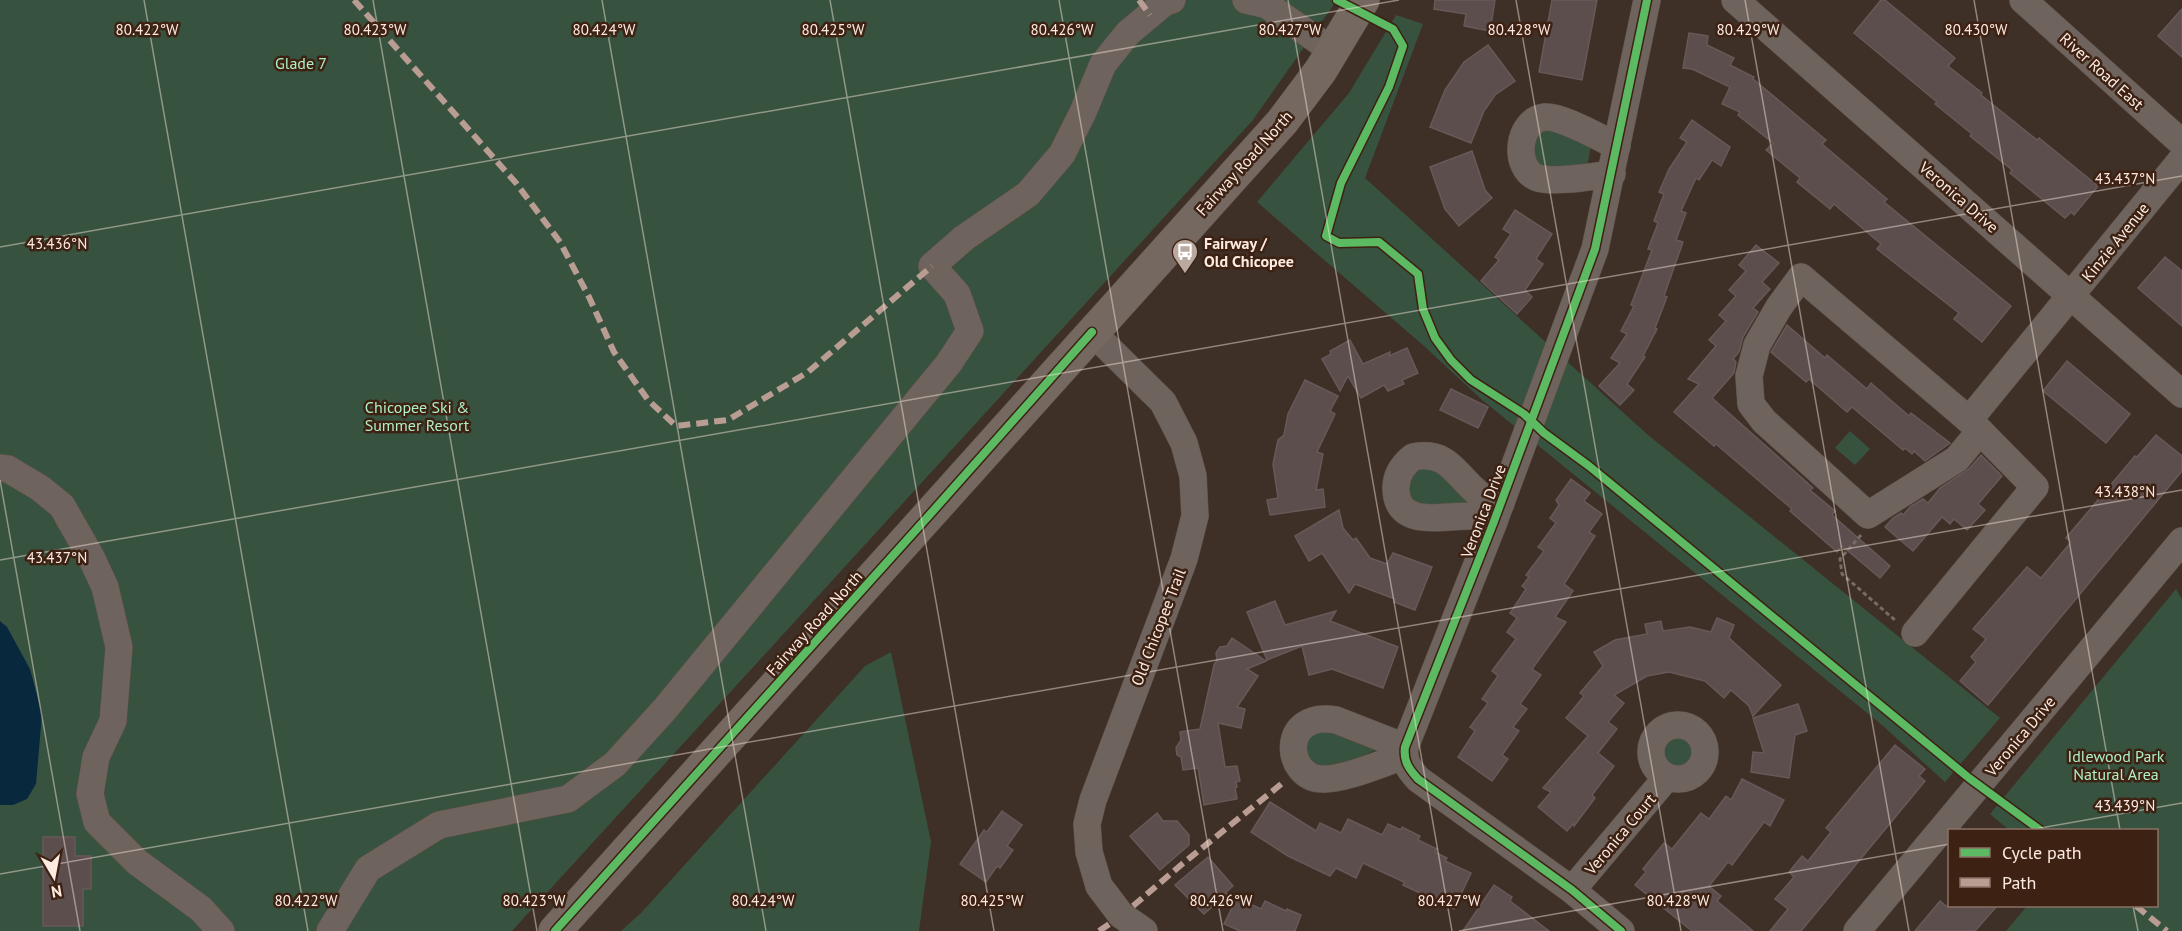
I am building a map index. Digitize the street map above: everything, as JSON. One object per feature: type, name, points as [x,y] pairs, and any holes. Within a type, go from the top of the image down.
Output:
[{"type":"main road","name":"Fairway Road North","points":[[555,931],[1282,122],[1322,70],[1364,0]]},
{"type":"street","points":[[330,931],[368,869],[439,825],[568,799],[615,764],[672,700],[934,381],[970,331],[957,294],[932,266],[964,238],[1028,194],[1062,154],[1083,112],[1103,63],[1128,33],[1166,2],[1172,0]]},
{"type":"street","points":[[1246,0],[1267,5],[1333,51]]},
{"type":"street","name":"Veronica Drive","points":[[1621,931],[1572,890],[1418,779],[1409,769],[1404,752],[1497,514],[1595,249],[1647,0]]},
{"type":"street","name":"Veronica Drive","points":[[1735,0],[2182,394]]},
{"type":"street","name":"River Road East","points":[[2023,0],[2182,143]]},
{"type":"street","points":[[1612,174],[1579,178],[1536,177],[1527,170],[1523,162],[1521,143],[1531,124],[1540,118],[1548,117],[1563,120],[1617,146]]},
{"type":"street","name":"Kinzie Avenue","points":[[1974,426],[1801,277],[1779,307],[1757,345],[1749,376],[1751,404],[1764,420],[1868,515],[1957,459],[1974,426],[2071,296],[2182,159]]},
{"type":"street","name":"Old Chicopee Trail","points":[[1092,332],[1163,402],[1184,443],[1193,476],[1195,516],[1184,559],[1093,800],[1087,824],[1089,852],[1099,886],[1121,915],[1144,931]]},
{"type":"street","points":[[1915,633],[2035,487],[1974,426]]},
{"type":"street","points":[[0,468],[8,469],[40,488],[62,506],[105,587],[119,648],[113,721],[96,757],[90,794],[97,822],[137,862],[201,909],[221,931]]},
{"type":"street","name":"Veronica Drive","points":[[1857,931],[2182,542]]},
{"type":"street","name":"Veronica Court","points":[[1572,890],[1667,777]]},
{"type":"path","points":[[1862,533],[1840,559],[1842,574],[1893,619],[1915,633]]},
{"type":"green space","name":"Chicopee Ski & Summer Resort","points":[[0,0],[1337,0],[1253,120],[512,931],[0,931]]},
{"type":"green space","points":[[1396,15],[1423,24],[1365,178],[1648,435],[2000,718],[1945,782],[1882,725],[1481,399],[1424,346],[1257,202],[1349,93]]},
{"type":"green space","points":[[1549,128],[1591,146],[1587,168],[1549,171],[1532,159],[1537,134]]},
{"type":"green space","points":[[1850,431],[1870,449],[1855,465],[1835,448]]},
{"type":"green space","points":[[1435,467],[1467,501],[1466,503],[1416,506],[1406,488],[1417,468]]},
{"type":"green space","name":"Idlewood Park Natural Area","points":[[2176,589],[2182,599],[2182,931],[2006,931],[2026,907],[2158,907],[2158,829],[2008,829],[1990,814]]},
{"type":"green space","points":[[891,652],[931,842],[919,931],[621,931],[641,913],[865,666]]},
{"type":"green space","points":[[1320,728],[1377,748],[1326,771],[1305,756],[1310,734]]},
{"type":"green space","points":[[1678,736],[1689,741],[1694,752],[1689,763],[1678,768],[1667,763],[1662,752],[1667,741]]},
{"type":"water","points":[[0,621],[7,627],[30,669],[42,714],[36,784],[27,799],[13,805],[0,805]]},
{"type":"building","points":[[1435,0],[1495,0],[1490,31],[1464,26],[1466,14],[1434,9]]},
{"type":"building","points":[[1552,0],[1597,0],[1582,80],[1539,72]]},
{"type":"building","points":[[1881,0],[1885,0],[1955,58],[1948,66],[1982,93],[1981,95],[2098,186],[2074,215],[2071,212],[2065,218],[2010,173],[2012,170],[1970,136],[1972,134],[1935,104],[1937,102],[1854,33]]},
{"type":"building","points":[[2182,9],[2182,57],[2158,36]]},
{"type":"building","points":[[1689,33],[1708,36],[1707,45],[1734,58],[1730,65],[1754,77],[1753,79],[1826,140],[1822,144],[1887,199],[1884,202],[2011,306],[1982,342],[1954,319],[1959,313],[1877,249],[1881,244],[1834,204],[1830,209],[1797,182],[1800,178],[1766,150],[1773,143],[1738,115],[1740,112],[1722,104],[1730,87],[1692,69],[1683,68]]},
{"type":"building","points":[[1488,45],[1515,81],[1495,95],[1484,111],[1471,143],[1430,127],[1445,90],[1464,62]]},
{"type":"building","points":[[1692,120],[1730,147],[1721,166],[1712,160],[1699,180],[1696,178],[1681,211],[1686,213],[1676,240],[1683,242],[1664,296],[1667,297],[1655,328],[1657,329],[1643,356],[1645,357],[1627,384],[1634,390],[1620,405],[1599,386],[1620,363],[1611,358],[1627,334],[1621,331],[1634,306],[1631,305],[1652,250],[1648,249],[1658,223],[1654,221],[1664,194],[1659,192],[1669,169],[1687,142],[1680,138]]},
{"type":"building","points":[[1472,151],[1485,190],[1492,198],[1459,226],[1445,209],[1430,167]]},
{"type":"building","points":[[1515,210],[1552,234],[1536,259],[1543,264],[1525,290],[1532,297],[1517,314],[1481,281],[1499,260],[1495,257],[1511,234],[1503,229]]},
{"type":"building","points":[[1756,245],[1779,263],[1762,282],[1770,289],[1753,308],[1758,312],[1743,337],[1739,352],[1733,359],[1736,362],[1734,373],[1712,398],[1813,488],[1810,490],[1835,511],[1832,515],[1890,566],[1880,578],[1842,546],[1837,552],[1790,511],[1792,509],[1716,444],[1714,446],[1674,412],[1699,384],[1688,379],[1716,346],[1709,340],[1726,321],[1719,315],[1736,296],[1729,290],[1746,271],[1739,265]]},
{"type":"building","points":[[2165,257],[2182,271],[2182,326],[2138,288]]},
{"type":"building","points":[[1787,325],[1825,358],[1827,355],[1867,389],[1871,383],[1909,416],[1911,413],[1950,443],[1925,461],[1914,451],[1912,454],[1905,448],[1903,450],[1852,407],[1847,412],[1809,379],[1806,382],[1771,352]]},
{"type":"building","points":[[1350,340],[1363,364],[1390,352],[1389,356],[1407,348],[1418,373],[1402,380],[1404,384],[1388,391],[1384,385],[1361,398],[1348,376],[1340,391],[1322,359],[1331,354],[1330,351]]},
{"type":"building","points":[[2067,361],[2130,414],[2106,443],[2043,391]]},
{"type":"building","points":[[1305,380],[1338,396],[1330,411],[1335,414],[1317,452],[1323,454],[1316,490],[1323,489],[1325,507],[1270,515],[1267,500],[1278,498],[1273,464],[1278,440],[1284,435],[1288,414]]},
{"type":"building","points":[[1451,389],[1488,407],[1478,428],[1440,410]]},
{"type":"building","points":[[2156,435],[2182,456],[2182,471],[1988,705],[1960,681],[1976,662],[1971,657],[1986,639],[1973,629],[2027,567],[2041,578],[2071,542],[2066,538],[2135,456],[2137,457]]},
{"type":"building","points":[[1981,455],[2002,476],[1978,504],[1985,510],[1967,530],[1954,519],[1950,524],[1942,517],[1913,551],[1885,527],[1893,518],[1901,513],[1903,515],[1911,506],[1923,499],[1928,503],[1940,488],[1969,469]]},
{"type":"building","points":[[1571,479],[1590,493],[1584,501],[1602,514],[1589,532],[1595,536],[1564,584],[1573,591],[1555,617],[1566,622],[1532,669],[1541,675],[1520,704],[1527,709],[1513,727],[1519,731],[1502,755],[1508,759],[1492,781],[1458,757],[1475,731],[1470,727],[1488,703],[1482,699],[1498,676],[1492,671],[1516,639],[1507,632],[1517,618],[1510,613],[1526,589],[1522,586],[1529,577],[1526,575],[1544,551],[1538,547],[1556,523],[1550,518],[1559,505],[1556,500]]},
{"type":"building","points":[[1339,510],[1343,528],[1353,540],[1356,538],[1370,558],[1387,564],[1393,553],[1432,567],[1415,610],[1394,602],[1395,599],[1355,584],[1349,593],[1322,553],[1309,561],[1295,536]]},
{"type":"building","points":[[1275,601],[1285,625],[1336,611],[1330,621],[1398,647],[1383,688],[1332,669],[1309,675],[1302,646],[1267,660],[1247,612]]},
{"type":"building","points":[[1717,618],[1734,625],[1729,638],[1781,685],[1753,716],[1749,706],[1731,690],[1724,698],[1705,681],[1669,672],[1647,676],[1614,695],[1624,703],[1608,722],[1617,729],[1598,753],[1614,766],[1592,795],[1595,798],[1574,826],[1573,824],[1567,831],[1538,807],[1551,792],[1543,788],[1588,736],[1566,718],[1584,696],[1580,693],[1603,666],[1594,652],[1615,640],[1647,634],[1645,624],[1661,621],[1663,631],[1690,627],[1711,632]]},
{"type":"building","points":[[1232,638],[1266,661],[1247,669],[1258,676],[1237,707],[1245,709],[1241,728],[1218,723],[1225,767],[1237,766],[1240,781],[1236,782],[1237,787],[1235,788],[1237,799],[1204,805],[1198,768],[1183,770],[1181,757],[1177,755],[1176,748],[1181,740],[1180,732],[1200,729],[1217,660],[1216,653],[1220,647],[1227,646]]},
{"type":"building","points":[[1798,704],[1807,731],[1795,735],[1789,778],[1751,772],[1753,752],[1764,753],[1753,718]]},
{"type":"building","points":[[1895,745],[1925,769],[1919,776],[1925,781],[1801,931],[1770,931],[1788,909],[1775,899],[1794,877],[1789,872],[1802,856],[1808,861],[1831,832],[1826,828]]},
{"type":"building","points":[[1742,779],[1784,800],[1770,826],[1764,822],[1732,865],[1728,862],[1709,886],[1721,896],[1717,901],[1753,931],[1692,931],[1635,885],[1646,872],[1643,869],[1664,843],[1672,849],[1701,813],[1709,819],[1726,796],[1731,800]]},
{"type":"building","points":[[1270,802],[1316,831],[1320,823],[1341,833],[1348,819],[1382,835],[1388,824],[1401,830],[1402,827],[1420,836],[1418,840],[1437,849],[1435,852],[1447,858],[1445,861],[1471,873],[1454,909],[1363,863],[1356,878],[1336,868],[1330,876],[1288,856],[1251,832]]},
{"type":"building","points":[[1002,811],[1022,825],[1007,846],[1013,850],[1000,868],[997,866],[986,882],[960,864],[984,830],[987,832]]},
{"type":"building","points":[[1157,813],[1163,821],[1177,821],[1189,835],[1189,845],[1160,870],[1130,836]]},
{"type":"building","points":[[43,837],[75,837],[75,856],[91,856],[91,889],[83,889],[83,926],[43,926]]},
{"type":"building","points":[[1208,857],[1233,886],[1204,914],[1175,885]]},
{"type":"building","points":[[1494,885],[1512,897],[1510,901],[1549,931],[1463,931]]},
{"type":"building","points":[[1237,898],[1261,909],[1265,901],[1301,915],[1295,931],[1240,931],[1224,924]]},
{"type":"building","points":[[1940,901],[1948,907],[1996,907],[1975,931],[1915,931]]},
{"type":"marked path","points":[[354,0],[516,183],[560,242],[614,352],[648,400],[676,426],[728,420],[808,372],[932,266]]},
{"type":"marked path","points":[[1139,0],[1150,15]]},
{"type":"marked path","points":[[1133,906],[1285,781]]},
{"type":"marked path","points":[[2137,907],[2167,931]]},
{"type":"marked path","points":[[1099,931],[1114,921]]},
{"type":"cycle path","points":[[1337,0],[1393,29],[1403,46],[1389,87],[1341,183],[1326,236],[1339,243],[1379,242],[1418,274],[1423,309],[1435,338],[1451,360],[1471,380],[1524,414],[1544,433],[1589,466],[1969,778],[2039,829]]},
{"type":"cycle path","points":[[1621,931],[1572,890],[1418,779],[1407,764],[1405,747],[1493,524],[1595,249],[1647,0]]},
{"type":"cycle path","points":[[555,931],[1092,332]]},
{"type":"place","name":"Fairway / Old Chicopee","points":[[1185,275]]},
{"type":"park label","name":"Glade 7","points":[[301,63]]}]
